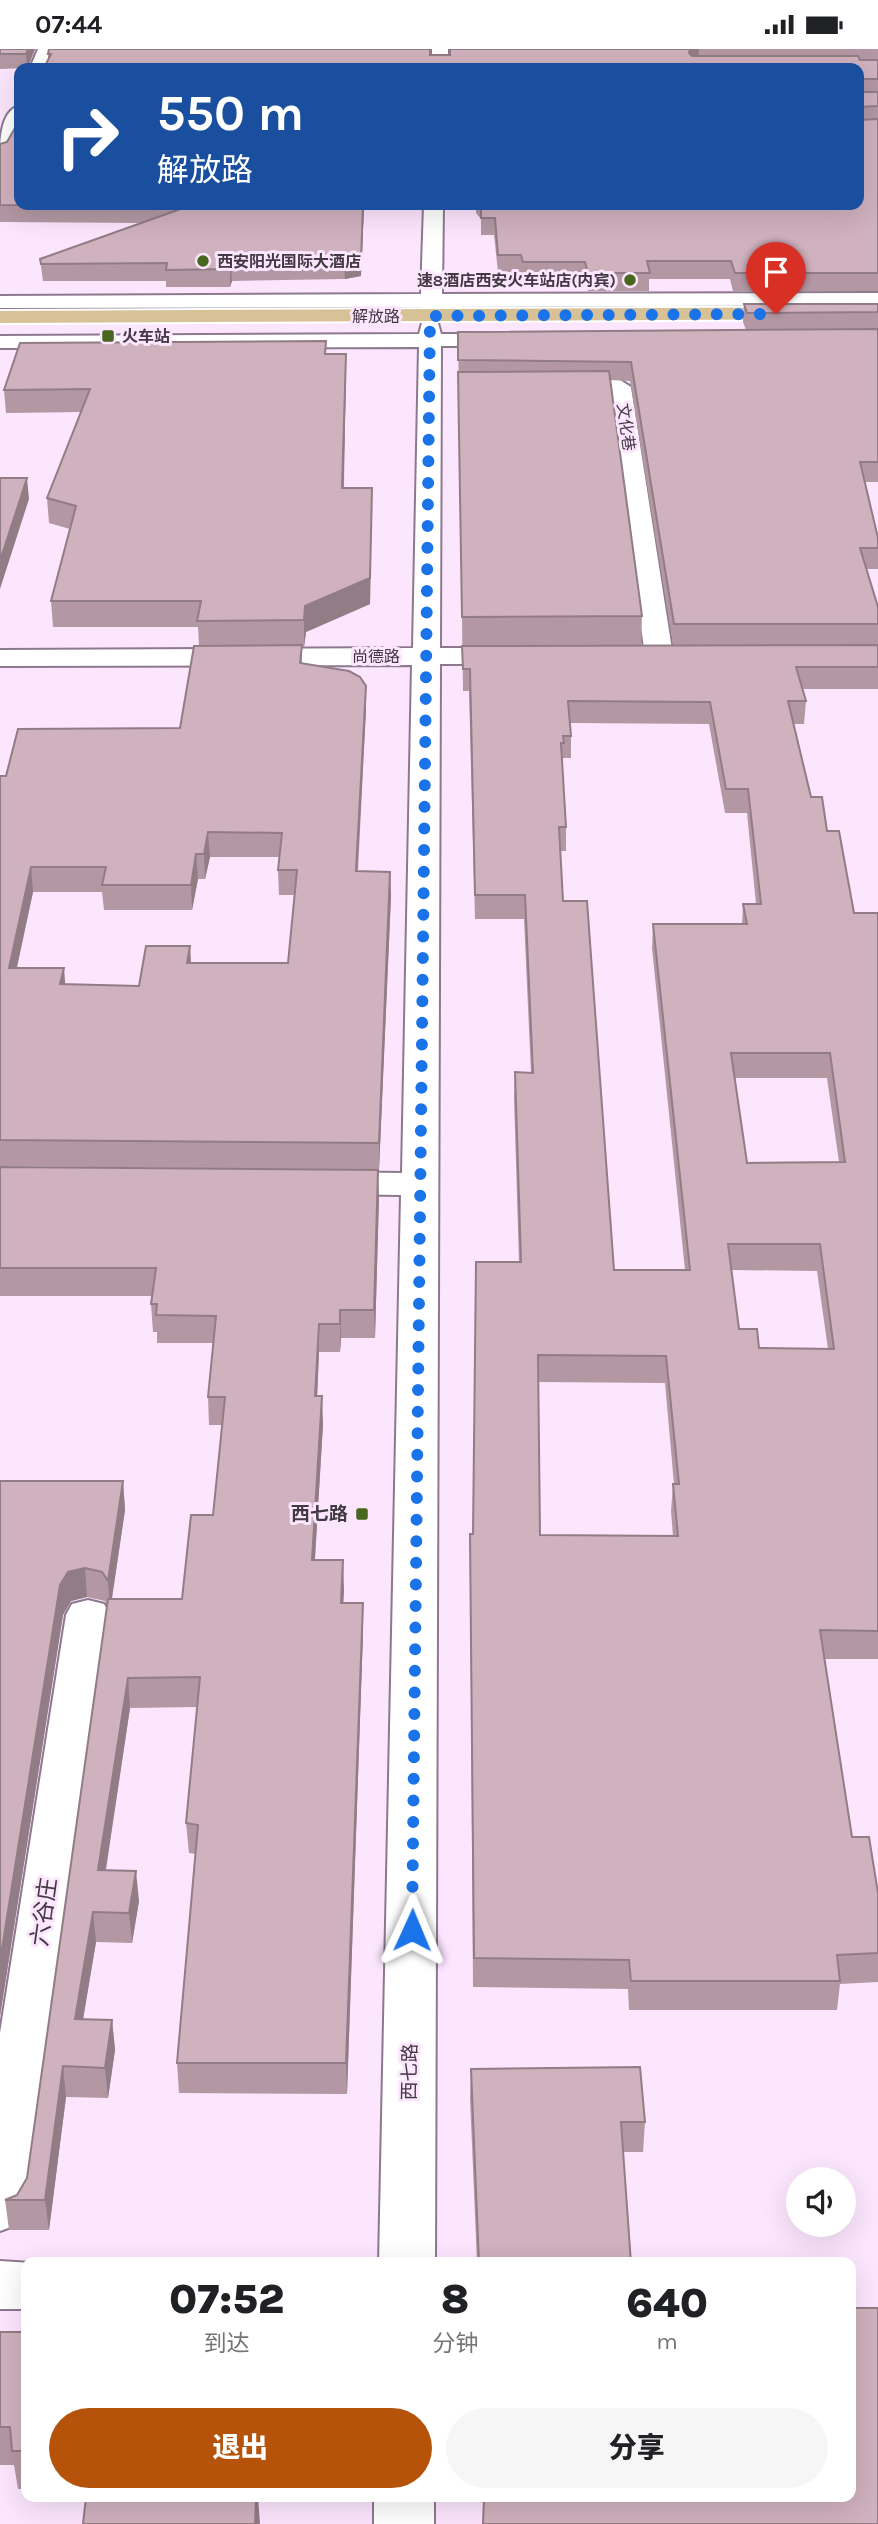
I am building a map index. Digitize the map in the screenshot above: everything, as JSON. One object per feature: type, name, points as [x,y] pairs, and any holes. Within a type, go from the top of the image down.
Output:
[{"type":"main road","name":"解放路","points":[[0,328],[878,313]]},
{"type":"main road","name":"解放路","points":[[0,317],[878,326]]},
{"type":"street","points":[[0,154],[14,108]]},
{"type":"street","name":"西七路","points":[[408,2257],[433,210]]},
{"type":"street","points":[[0,342],[878,299]]},
{"type":"street","points":[[0,302],[431,322],[473,340]]},
{"type":"street","name":"文化巷","points":[[538,387],[621,387],[659,656]]},
{"type":"street","points":[[429,388],[457,388]]},
{"type":"street","name":"尚德路","points":[[0,658],[536,656]]},
{"type":"street","points":[[632,656],[687,656]]},
{"type":"street","points":[[285,1183],[421,1184]]},
{"type":"street","name":"六谷庄","points":[[0,2208],[88,1615]]},
{"type":"street","points":[[0,2285],[21,2285]]},
{"type":"street","points":[[404,2502],[404,2524]]},
{"type":"building","points":[[0,49],[28,49],[26,54],[0,54]]},
{"type":"building","points":[[49,49],[430,49],[430,55],[450,55],[450,49],[690,49],[692,56],[858,56],[860,60],[878,60],[878,79],[864,79],[864,63],[46,63],[51,54],[48,54]]},
{"type":"building","points":[[864,92],[878,92],[878,106],[864,107]]},
{"type":"building","points":[[878,119],[878,273],[735,273],[731,261],[647,261],[650,273],[588,273],[585,262],[523,262],[521,255],[498,255],[495,218],[481,218],[481,210],[864,210],[864,120]]},
{"type":"building","points":[[14,130],[14,205],[0,205],[0,144],[7,142]]},
{"type":"building","points":[[178,210],[363,210],[361,259],[344,262],[231,263],[230,269],[166,270],[167,263],[41,264],[40,259]]},
{"type":"building","points":[[744,304],[878,304],[878,312],[747,313]]},
{"type":"building","points":[[878,329],[878,462],[860,462],[878,548],[860,548],[878,607],[878,624],[674,624],[631,362],[458,360],[458,332]]},
{"type":"building","points":[[326,341],[325,354],[346,354],[342,488],[372,488],[370,578],[305,606],[304,620],[197,621],[201,601],[51,601],[76,506],[47,498],[90,389],[4,390],[20,343]]},
{"type":"building","points":[[609,371],[642,616],[462,617],[458,372]]},
{"type":"building","points":[[0,478],[27,478],[0,561]]},
{"type":"building","points":[[302,645],[300,663],[349,671],[360,677],[366,686],[356,871],[390,872],[379,1143],[0,1140],[0,776],[6,776],[18,729],[180,728],[194,646]],"holes":[[[208,832],[282,833],[278,870],[297,870],[288,963],[187,963],[190,946],[146,946],[139,986],[60,984],[64,968],[9,968],[31,867],[106,867],[102,885],[191,885],[196,854],[204,854]]]},
{"type":"building","points":[[878,645],[878,667],[796,667],[806,701],[788,701],[811,797],[822,797],[827,831],[839,831],[854,913],[878,913],[878,1631],[820,1630],[852,1837],[869,1837],[878,1893],[878,1953],[837,1955],[840,1981],[631,1981],[629,1960],[474,1958],[470,1534],[473,1534],[476,1262],[521,1262],[515,1072],[533,1073],[525,895],[475,895],[470,669],[463,669],[462,646]],"holes":[[[568,701],[710,702],[726,789],[748,789],[761,904],[743,904],[747,924],[653,924],[690,1270],[614,1270],[587,901],[563,901],[559,827],[566,827],[561,743],[564,743],[563,736],[571,736]],[[731,1053],[830,1053],[845,1162],[747,1163]],[[728,1244],[820,1244],[834,1349],[759,1348],[757,1329],[739,1329]],[[538,1355],[666,1356],[679,1484],[673,1484],[678,1536],[540,1535]]]},
{"type":"building","points":[[0,1167],[378,1170],[374,1310],[340,1310],[340,1324],[319,1324],[315,1396],[322,1396],[312,1560],[343,1560],[341,1603],[363,1603],[346,2063],[177,2063],[198,1825],[186,1823],[200,1677],[128,1678],[98,1870],[136,1871],[129,1913],[93,1912],[75,2019],[112,2020],[105,2068],[63,2066],[45,2200],[5,2200],[17,2195],[27,2178],[108,1599],[182,1599],[191,1515],[213,1515],[225,1397],[208,1397],[216,1316],[156,1315],[157,1304],[151,1304],[156,1268],[0,1268]]},
{"type":"building","points":[[0,1481],[123,1481],[108,1581],[102,1572],[85,1568],[68,1572],[60,1585],[0,1961]]},
{"type":"building","points":[[640,2067],[645,2122],[621,2122],[631,2257],[479,2257],[471,2069]]},
{"type":"building","points":[[856,2308],[878,2308],[878,2524],[483,2524],[484,2502],[856,2502]]},
{"type":"building","points":[[0,2332],[21,2332],[21,2451],[12,2451],[10,2427],[0,2427]]},
{"type":"building","points":[[85,2502],[256,2502],[255,2524],[83,2524]]},
{"type":"place","name":"西安阳光国际大酒店","points":[[203,261]]},
{"type":"place","name":"速8酒店西安火车站店(内宾)","points":[[630,280]]},
{"type":"place","name":"火车站","points":[[108,336]]},
{"type":"place","name":"西七路","points":[[362,1514]]},
{"type":"route","points":[[412,1930],[430,316],[776,314]]}]
